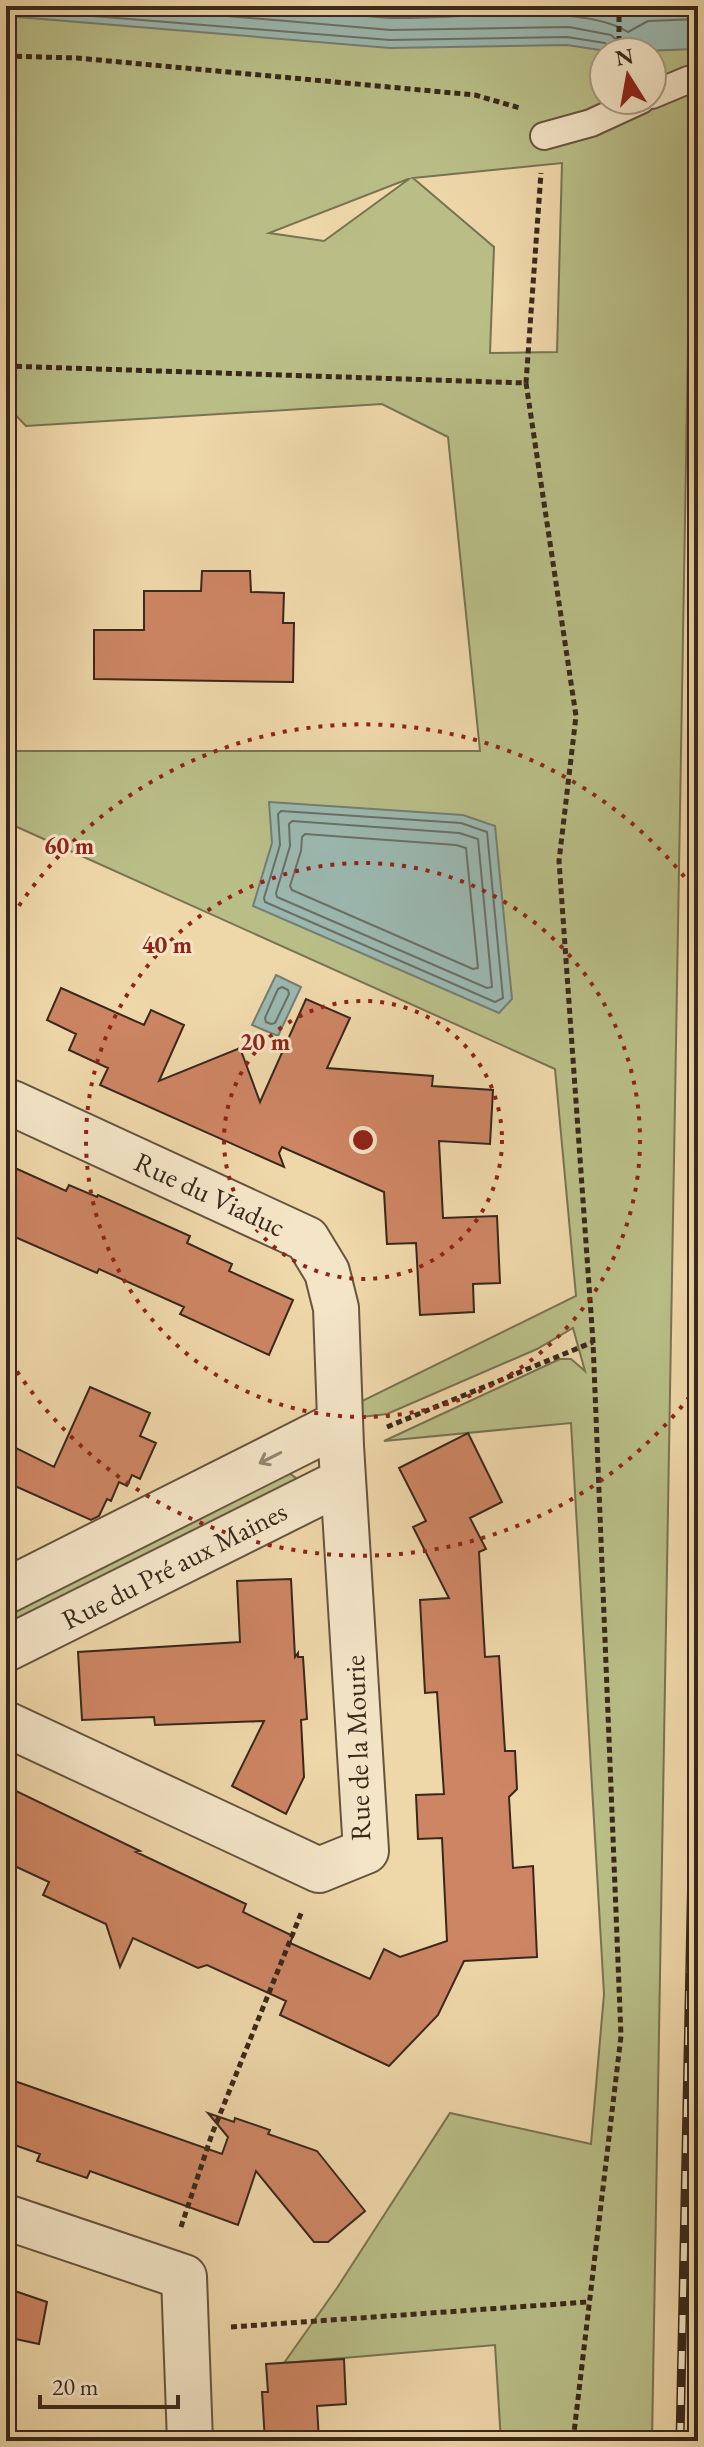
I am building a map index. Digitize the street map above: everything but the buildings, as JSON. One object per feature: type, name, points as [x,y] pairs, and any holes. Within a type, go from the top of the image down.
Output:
[{"type":"street","name":"Rue du Viaduc","points":[[6,1104],[12,1103],[307,1239],[327,1272],[336,1308],[342,1450]]},
{"type":"street","name":"Rue du Pré aux Maines","points":[[6,1591],[342,1450]]},
{"type":"street","name":"Rue du Pré aux Maines","points":[[6,1649],[342,1450]]},
{"type":"street","name":"Rue de la Mourie","points":[[6,1724],[319,1870],[366,1851],[342,1450]]},
{"type":"street","points":[[6,2217],[184,2277],[190,2441]]},
{"type":"lane","points":[[668,88],[698,79]]},
{"type":"lane","points":[[544,136],[606,116]]},
{"type":"path","points":[[619,6],[619,36]]},
{"type":"path","points":[[6,56],[77,58],[475,95],[548,116],[526,383],[576,716],[559,861],[593,1342],[621,2036],[573,2441]]},
{"type":"path","points":[[6,366],[526,383]]},
{"type":"path","points":[[342,1450],[593,1342]]},
{"type":"path","points":[[166,2271],[212,2134],[319,1870]]},
{"type":"path","points":[[186,2330],[589,2302]]},
{"type":"green space","points":[[6,6],[698,6],[698,111],[692,112],[652,2441],[501,2441],[495,2345],[284,2363],[337,2288],[450,2113],[591,2144],[604,1994],[571,1423],[384,1441],[560,1359],[571,1359],[585,1371],[573,1328],[537,1349],[387,1414],[362,1417],[360,1402],[576,1296],[555,1069],[6,822],[6,751],[480,751],[448,437],[382,404],[26,426],[6,405]],"holes":[[[562,163],[557,352],[490,353],[494,247],[413,178]],[[409,179],[324,241],[269,233]]]},
{"type":"green space","points":[[283,1469],[296,1478],[291,1492],[6,1634],[6,1608]]},
{"type":"water","points":[[6,6],[698,6],[698,49],[668,50],[668,36],[588,36],[588,48],[567,45],[390,48],[6,16]]},
{"type":"water","points":[[269,802],[463,815],[495,826],[512,999],[499,1013],[253,906],[272,843]]},
{"type":"water","points":[[276,975],[301,987],[278,1036],[252,1025]]},
{"type":"railway","points":[[680,2441],[698,1579]]}]
